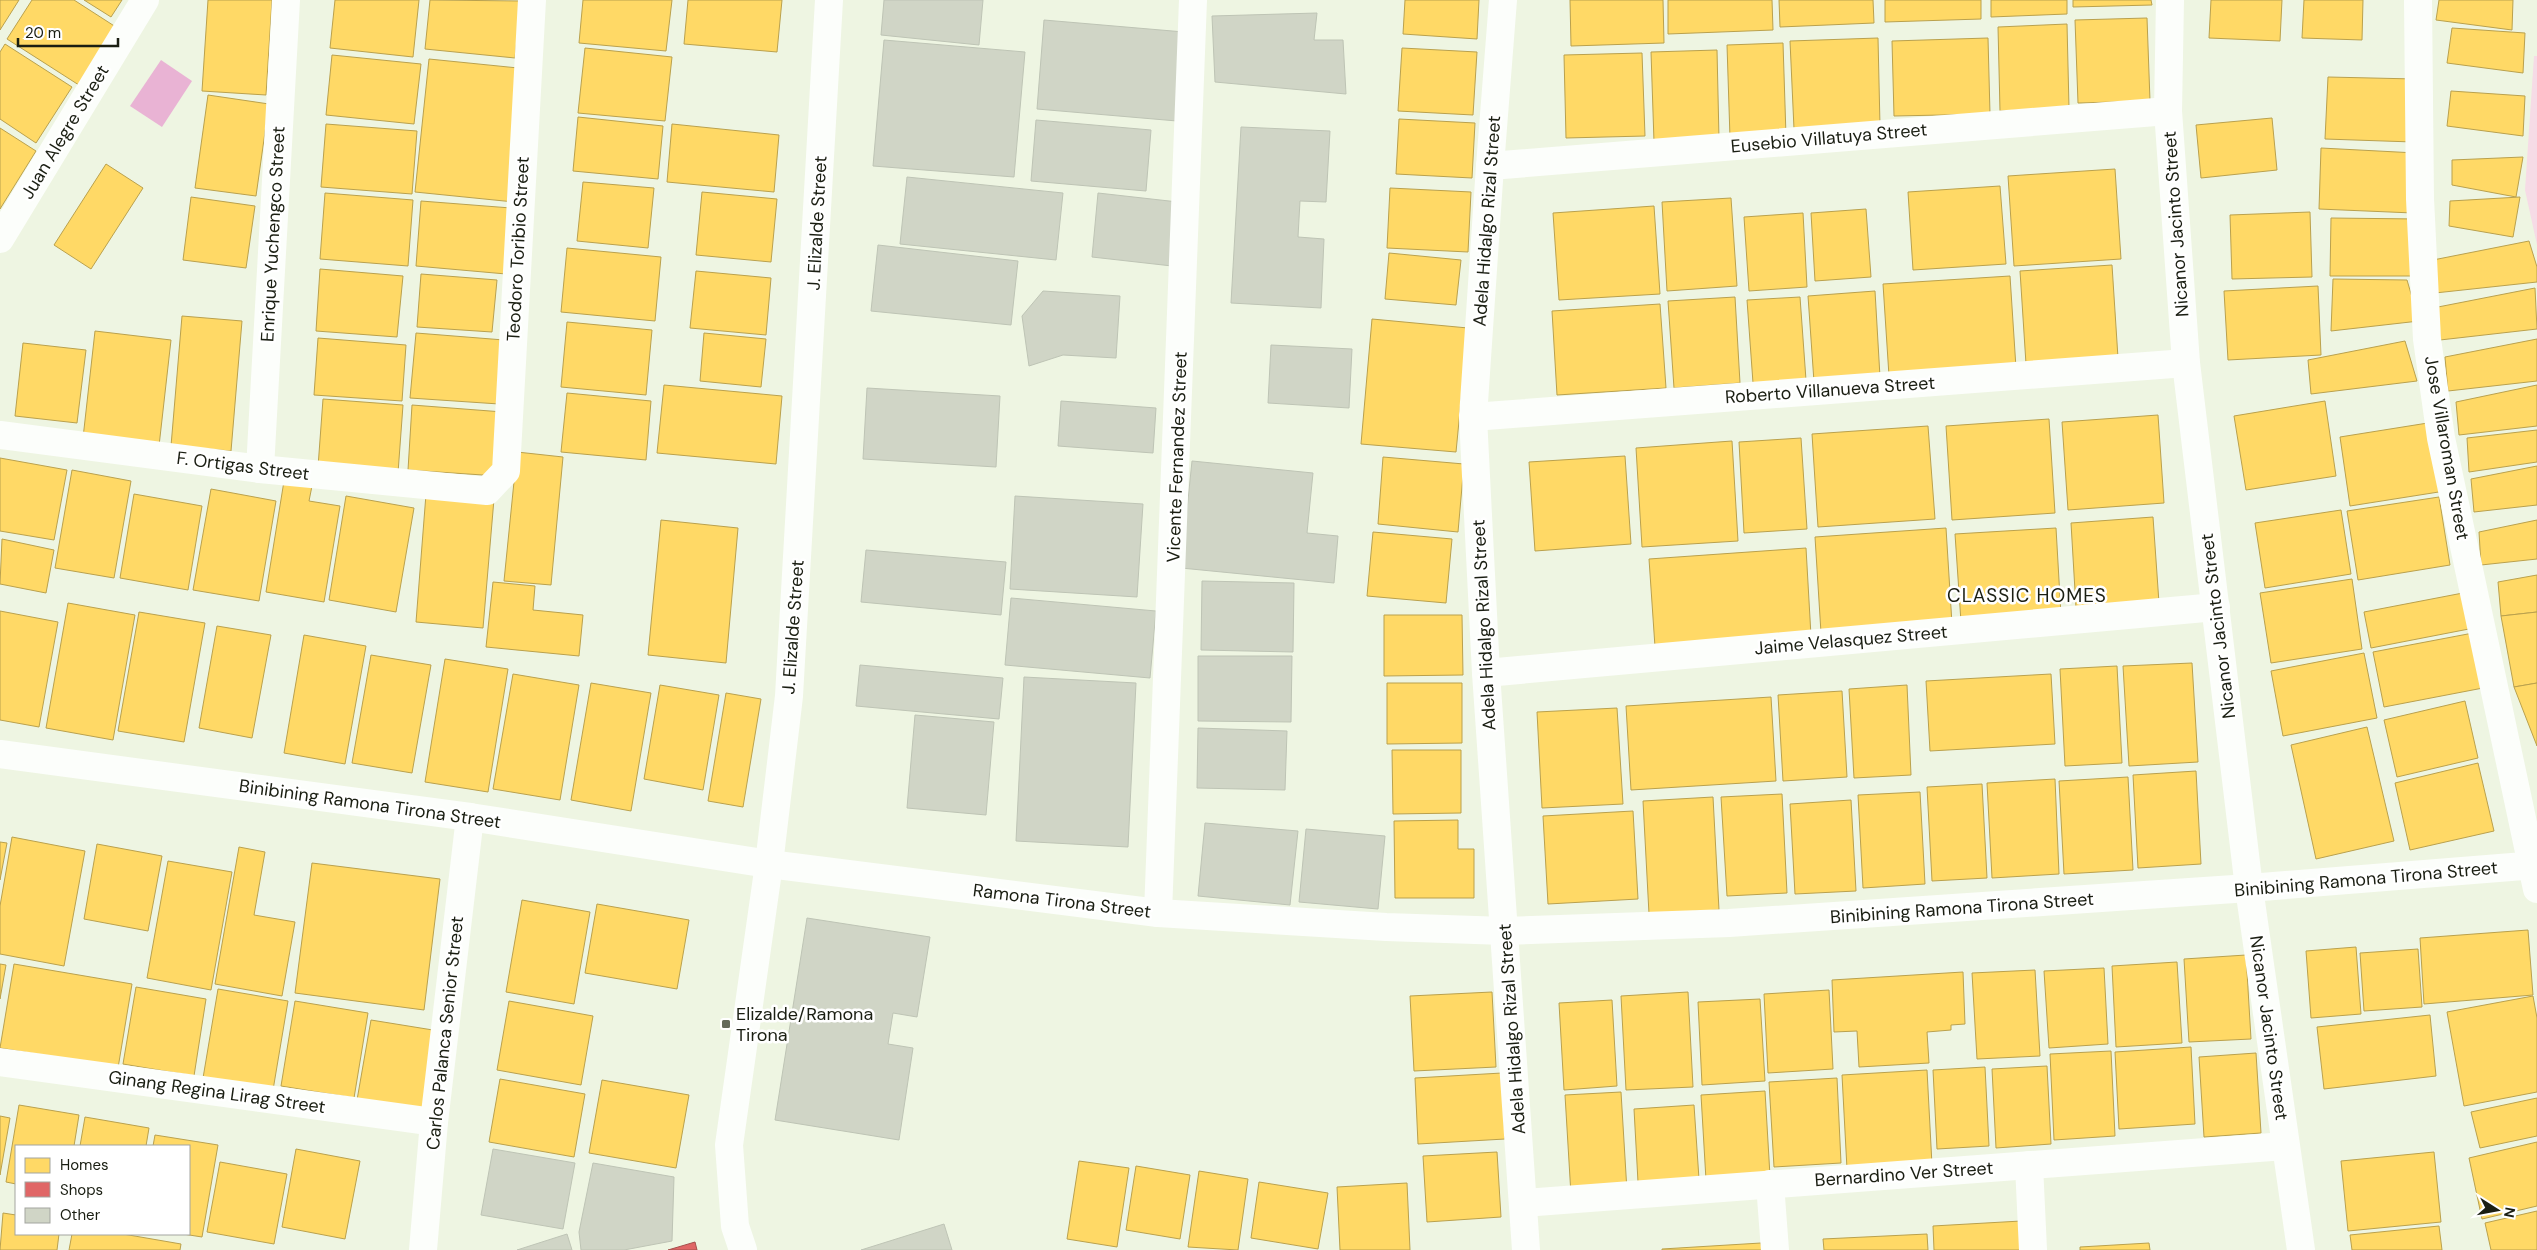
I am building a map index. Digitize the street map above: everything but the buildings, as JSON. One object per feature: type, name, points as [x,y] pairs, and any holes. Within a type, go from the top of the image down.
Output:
[{"type":"street","name":"Juan Alegre Street","points":[[0,239],[145,0]]},
{"type":"street","name":"Enrique Yuchengco Street","points":[[260,469],[286,0]]},
{"type":"street","name":"Teodoro Toribio Street","points":[[487,490],[506,471],[532,0]]},
{"type":"street","name":"J. Elizalde Street","points":[[743,1250],[735,1226],[729,1145],[769,864],[789,696],[829,0]]},
{"type":"street","name":"Vicente Fernandez Street","points":[[1158,913],[1193,0]]},
{"type":"street","name":"Adela Hidalgo Rizal Street","points":[[1503,0],[1473,417],[1486,672],[1526,1250]]},
{"type":"street","name":"Nicanor Jacinto Street","points":[[2170,0],[2168,111],[2186,363],[2249,888],[2301,1250]]},
{"type":"street","name":"Jose Villaroman Street","points":[[2418,0],[2420,199],[2427,339],[2442,438],[2535,873]]},
{"type":"street","name":"Eusebio Villatuya Street","points":[[1490,166],[2168,111]]},
{"type":"street","name":"Roberto Villanueva Street","points":[[1473,417],[2186,363]]},
{"type":"street","name":"F. Ortigas Street","points":[[0,435],[260,469],[487,490]]},
{"type":"street","name":"Jaime Velasquez Street","points":[[1486,672],[2216,606]]},
{"type":"street","name":"Binibining Ramona Tirona Street","points":[[0,754],[470,817],[740,860]]},
{"type":"street","name":"Carlos Palanca Senior Street","points":[[423,1250],[434,1122],[470,817]]},
{"type":"street","name":"Ramona Tirona Street","points":[[740,860],[1158,913],[1386,927]]},
{"type":"street","name":"Binibining Ramona Tirona Street","points":[[1386,927],[1505,931],[1729,923],[2249,888],[2535,873]]},
{"type":"street","name":"Ginang Regina Lirag Street","points":[[0,1062],[434,1122]]},
{"type":"street","name":"Bernardino Ver Street","points":[[1523,1203],[2285,1146]]},
{"type":"street","points":[[2029,1165],[2033,1250]]},
{"type":"street","points":[[1770,1184],[1775,1250]]},
{"type":"shaded area","points":[[2534,56],[2537,56],[2537,245],[2525,190]]},
{"type":"shaded area","points":[[161,60],[192,81],[162,127],[130,106]]},
{"type":"place","name":"Elizalde/Ramona Tirona","points":[[726,1024]]},
{"type":"district","name":"CLASSIC HOMES","points":[[2027,595]]}]
